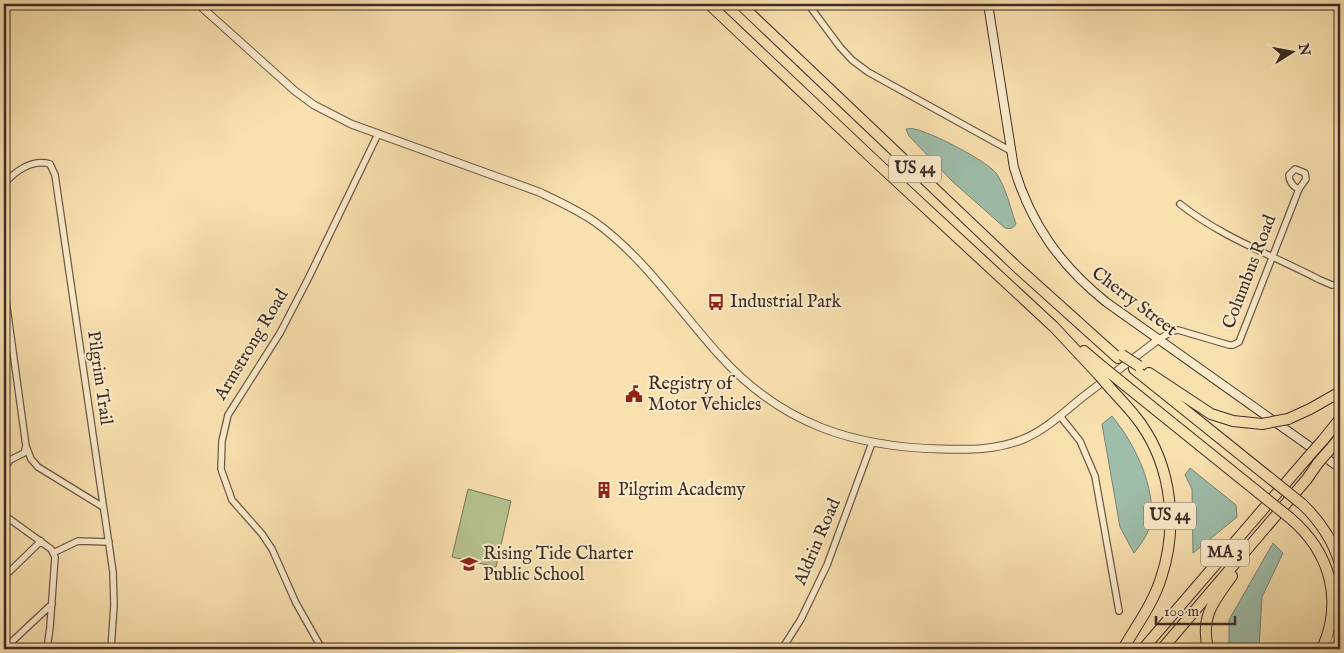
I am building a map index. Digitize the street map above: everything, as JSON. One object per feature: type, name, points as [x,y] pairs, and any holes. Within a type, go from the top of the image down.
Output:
[{"type":"highway","name":"US 44","points":[[709,4],[1101,371],[1111,389],[1141,424],[1161,466],[1167,488],[1170,510],[1170,535],[1161,579],[1148,608],[1123,649]]},
{"type":"highway","name":"US 44","points":[[740,4],[1019,269],[1090,334],[1136,368]]},
{"type":"highway","points":[[1136,368],[1211,414],[1233,421],[1262,424],[1288,419],[1340,392]]},
{"type":"highway","points":[[1136,368],[1302,504],[1323,527],[1334,547],[1340,564]]},
{"type":"highway","points":[[1101,371],[1120,380],[1306,533],[1316,547],[1330,580],[1332,598],[1331,620],[1322,649]]},
{"type":"highway","name":"MA 3","points":[[1143,649],[1340,419]]},
{"type":"highway","name":"MA 3","points":[[1162,649],[1340,437]]},
{"type":"highway","points":[[1208,649],[1205,635],[1207,615],[1232,576],[1243,554]]},
{"type":"highway","points":[[1333,649],[1340,631]]},
{"type":"main road","name":"Cherry Street","points":[[988,4],[1017,178],[1044,236],[1066,265],[1106,302],[1340,468]]},
{"type":"street","points":[[198,4],[301,96],[351,124],[533,190],[584,215],[611,235],[635,258],[723,359],[758,391],[785,410],[812,424],[847,437],[872,443],[914,448],[965,450],[992,448],[1014,442],[1038,431],[1060,416],[1159,339]]},
{"type":"street","points":[[808,4],[840,47],[852,60],[868,72],[1011,151]]},
{"type":"street","name":"Armstrong Road","points":[[322,649],[296,603],[272,548],[232,500],[221,469],[222,442],[228,415],[280,332],[308,279],[378,134]]},
{"type":"street","name":"Pilgrim Trail","points":[[4,184],[16,172],[32,165],[48,164],[53,170],[109,542],[114,587],[111,649]]},
{"type":"street","name":"Columbus Road","points":[[1159,339],[1178,330],[1223,344],[1236,344],[1242,338],[1299,189]]},
{"type":"street","points":[[1180,204],[1199,219],[1229,236],[1318,279],[1332,285],[1340,285]]},
{"type":"street","points":[[4,286],[26,446],[32,461],[38,467],[104,506]]},
{"type":"street","points":[[1060,416],[1080,441],[1094,476],[1119,611]]},
{"type":"street","name":"Aldrin Road","points":[[782,649],[801,619],[824,572],[872,443]]},
{"type":"street","points":[[4,469],[10,460],[24,453],[26,446]]},
{"type":"street","points":[[4,515],[51,549],[55,557],[47,649]]},
{"type":"street","points":[[4,577],[41,541]]},
{"type":"street","points":[[53,552],[78,541],[109,542]]},
{"type":"street","points":[[4,648],[52,604]]},
{"type":"green space","points":[[468,489],[511,501],[496,567],[452,557]]},
{"type":"shaded area","points":[[906,129],[921,131],[944,141],[970,154],[991,168],[996,173],[1008,197],[1015,226],[1005,228],[952,181],[909,136]]},
{"type":"shaded area","points":[[1112,416],[1128,438],[1140,462],[1149,489],[1152,520],[1148,531],[1134,553],[1120,527],[1102,424]]},
{"type":"shaded area","points":[[1190,468],[1236,505],[1237,517],[1193,553],[1192,489],[1185,475]]},
{"type":"shaded area","points":[[1273,543],[1283,553],[1262,597],[1259,649],[1236,649],[1229,644],[1229,620]]},
{"type":"place","name":"Industrial Park","points":[[716,302]]},
{"type":"place","name":"Registry of Motor Vehicles","points":[[634,394]]},
{"type":"place","name":"Pilgrim Academy","points":[[604,490]]},
{"type":"place","name":"Rising Tide Charter Public School","points":[[469,564]]}]
